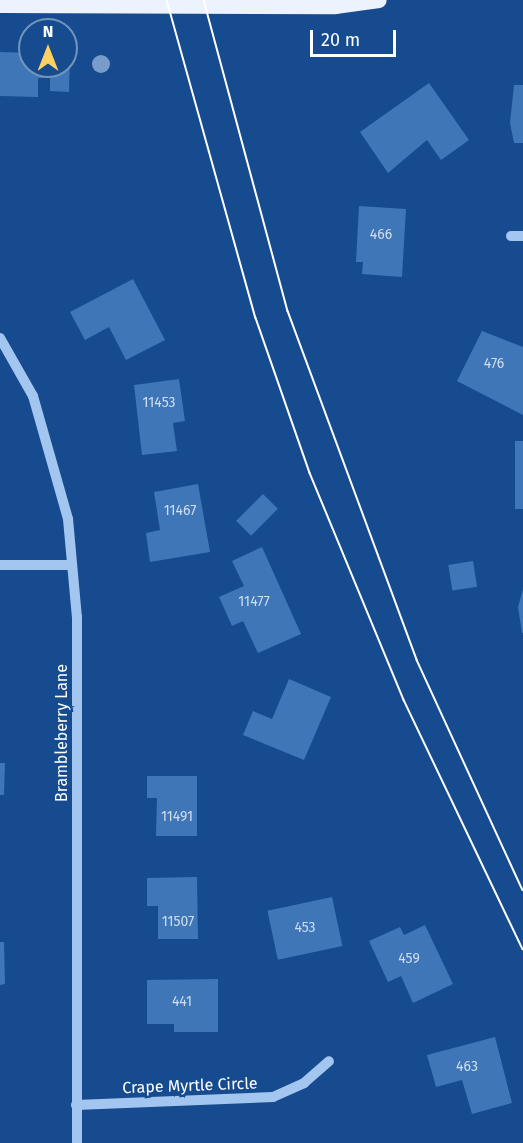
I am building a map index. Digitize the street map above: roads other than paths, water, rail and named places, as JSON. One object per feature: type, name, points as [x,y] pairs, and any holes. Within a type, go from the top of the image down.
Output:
[{"type":"main road","points":[[0,5],[335,6],[379,0]]},
{"type":"street","points":[[511,236],[523,236]]},
{"type":"street","name":"Brambleberry Lane","points":[[0,338],[33,396],[59,475],[77,617],[76,1143]]},
{"type":"street","points":[[0,565],[72,565]]},
{"type":"street","name":"Crape Myrtle Circle","points":[[76,1105],[273,1097],[304,1083],[329,1061]]},
{"type":"tram line","points":[[167,0],[256,318],[310,473],[404,700],[523,949]]},
{"type":"tram line","points":[[204,0],[288,311],[417,660],[523,890]]}]
